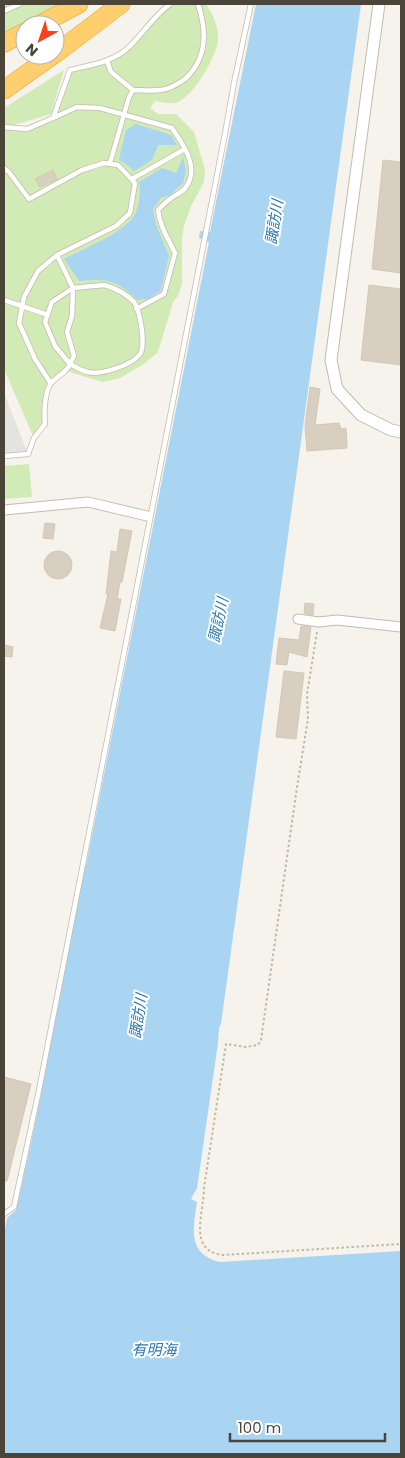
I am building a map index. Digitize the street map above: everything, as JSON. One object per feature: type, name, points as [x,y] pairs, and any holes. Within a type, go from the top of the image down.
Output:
[{"type":"highway","points":[[59,15],[79,4]]},
{"type":"highway","points":[[65,38],[120,4]]},
{"type":"highway","points":[[65,46],[120,4]]},
{"type":"highway","points":[[4,75],[21,65]]},
{"type":"highway","points":[[4,90],[39,65]]},
{"type":"street","points":[[379,4],[331,360],[337,390],[361,415],[391,430],[401,432]]},
{"type":"street","points":[[4,510],[88,502],[147,516]]},
{"type":"street","points":[[298,619],[319,622],[337,620],[401,627]]},
{"type":"lane","points":[[4,11],[20,4]]},
{"type":"lane","points":[[53,118],[70,70],[107,61],[129,47],[158,12],[170,4]]},
{"type":"lane","points":[[107,61],[111,72],[134,90],[161,90],[174,86],[192,72],[203,50],[204,37],[198,4]]},
{"type":"lane","points":[[4,1214],[14,1207],[41,1080],[222,154],[234,83],[251,4]]},
{"type":"lane","points":[[110,163],[134,90]]},
{"type":"lane","points":[[4,127],[27,130],[77,107],[100,108],[172,128],[191,163],[191,176],[186,188],[168,200],[158,210],[159,221],[174,254],[164,294],[136,309]]},
{"type":"lane","points":[[132,179],[185,149]]},
{"type":"lane","points":[[4,168],[29,199],[82,170],[104,163],[118,164],[134,183],[130,213],[116,226],[58,255],[38,271],[24,297],[19,323],[35,359],[50,382]]},
{"type":"lane","points":[[4,456],[28,454],[34,438],[45,424],[44,408],[50,382],[66,371],[74,356],[67,332],[72,316],[73,288],[58,255]]},
{"type":"lane","points":[[104,285],[116,288],[135,303],[136,309],[144,339],[141,353],[133,360],[113,370],[89,372],[70,364],[55,346],[46,322],[52,302],[73,288],[104,285]]},
{"type":"lane","points":[[4,300],[48,315]]},
{"type":"path","points":[[319,622],[308,694],[308,719],[261,1040],[258,1045],[246,1047],[226,1044],[199,1229],[201,1243],[212,1254],[223,1255],[401,1244]]},
{"type":"green space","points":[[4,4],[65,4],[45,15],[15,15],[15,32],[4,38]]},
{"type":"green space","points":[[170,4],[206,4],[218,31],[218,41],[213,56],[191,92],[175,103],[155,101],[150,108],[158,114],[176,114],[194,132],[205,170],[204,182],[191,206],[184,226],[182,238],[182,284],[178,296],[173,302],[158,352],[144,364],[120,378],[103,382],[66,371],[50,383],[44,408],[45,424],[34,438],[4,369],[4,108],[64,70],[51,114],[7,127],[27,129],[53,118],[70,70],[107,61],[129,47]]},
{"type":"green space","points":[[29,464],[32,497],[4,499],[4,466]]},
{"type":"shaded area","points":[[4,393],[28,454],[4,456]]},
{"type":"water","points":[[256,4],[361,4],[221,1024],[197,1188],[191,1199],[197,1202],[194,1231],[197,1247],[202,1253],[220,1262],[401,1251],[401,1454],[4,1454],[4,1235],[7,1218],[16,1210],[33,1134],[209,242],[199,238],[200,231],[210,232]]},
{"type":"water","points":[[136,124],[171,135],[177,145],[158,145],[152,160],[134,171],[119,160],[126,130]]},
{"type":"water","points":[[183,157],[186,171],[183,183],[170,195],[161,198],[153,209],[156,225],[169,255],[161,290],[148,299],[137,300],[124,288],[111,282],[104,280],[79,281],[64,259],[102,240],[128,223],[137,209],[140,195],[139,182],[162,168],[176,173]]},
{"type":"building","points":[[383,160],[401,162],[401,273],[372,269]]},
{"type":"building","points":[[53,170],[57,179],[40,187],[35,179]]},
{"type":"building","points":[[369,285],[401,289],[401,365],[361,360]]},
{"type":"building","points":[[310,387],[320,389],[315,425],[339,423],[341,429],[346,428],[347,448],[307,451],[305,426]]},
{"type":"building","points":[[45,523],[55,524],[53,539],[43,538]]},
{"type":"building","points":[[120,529],[132,531],[117,599],[121,599],[115,631],[100,628],[108,594],[106,594],[111,551],[117,552]]},
{"type":"building","points":[[58,551],[68,555],[72,565],[68,575],[58,579],[48,575],[44,565],[48,555]]},
{"type":"building","points":[[305,603],[314,604],[313,615],[304,613]]},
{"type":"building","points":[[301,626],[311,627],[307,657],[289,652],[287,665],[276,664],[279,638],[299,640]]},
{"type":"building","points":[[4,645],[13,647],[12,657],[4,656]]},
{"type":"building","points":[[284,671],[304,673],[296,739],[276,737]]},
{"type":"building","points":[[4,1077],[31,1084],[7,1181],[4,1181]]},
{"type":"water label","name":"諏訪川","points":[[274,222]]},
{"type":"water label","name":"諏訪川","points":[[218,620]]},
{"type":"water label","name":"諏訪川","points":[[138,1016]]},
{"type":"water label","name":"有明海","points":[[154,1349]]}]
